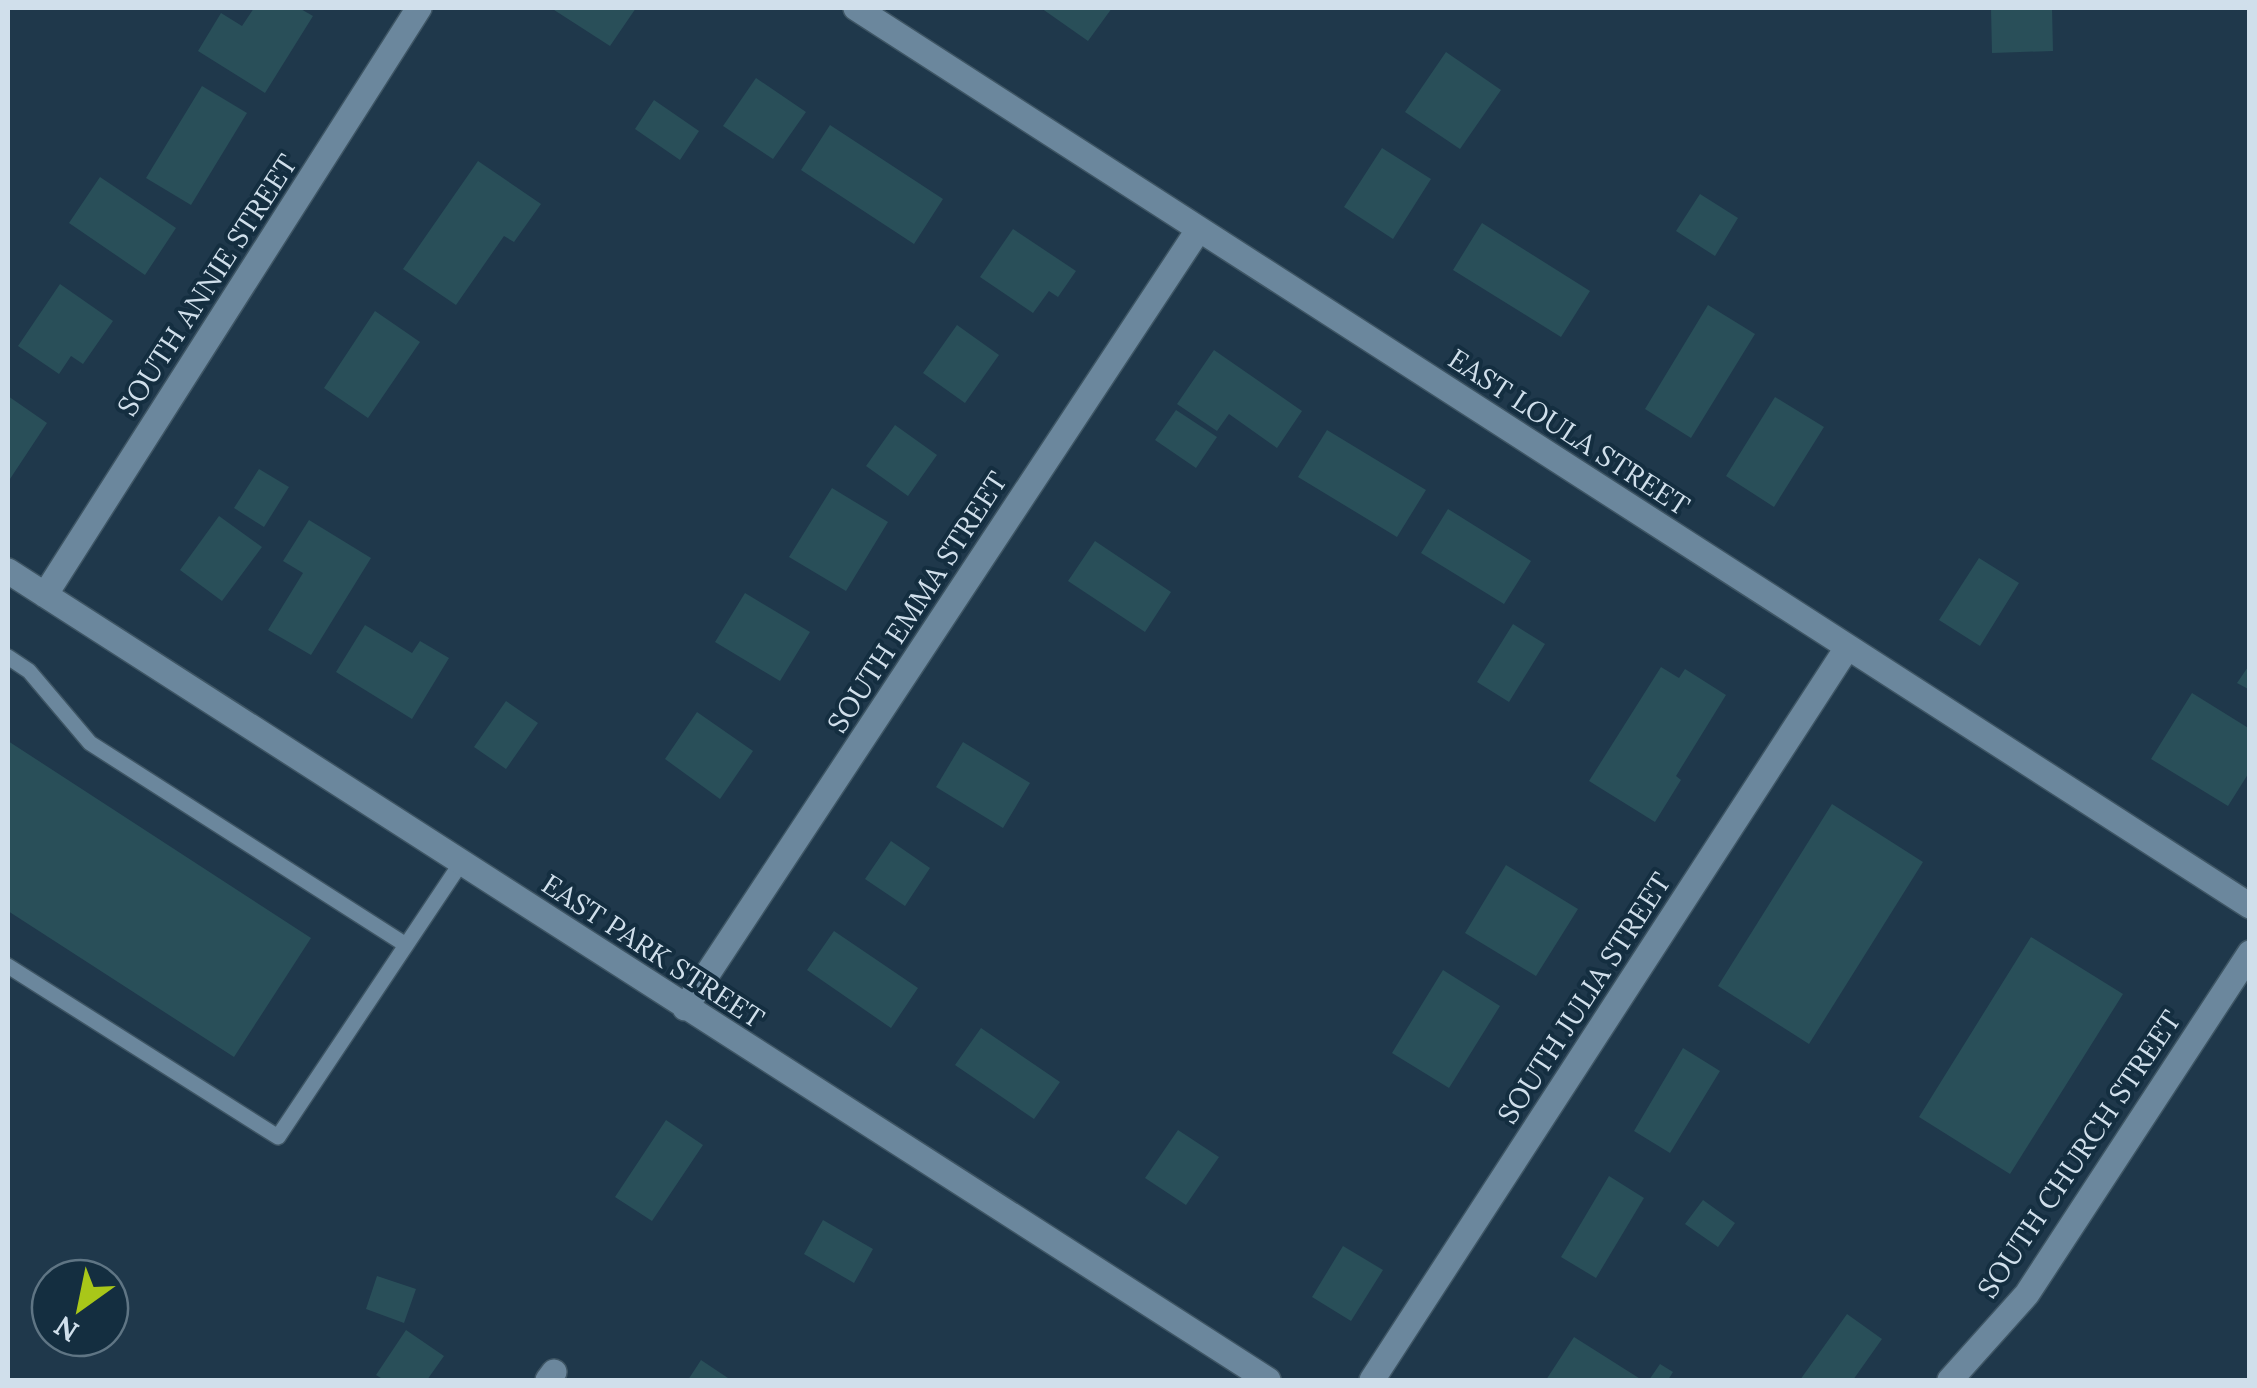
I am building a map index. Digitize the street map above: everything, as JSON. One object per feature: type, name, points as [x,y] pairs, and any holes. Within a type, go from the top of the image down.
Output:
[{"type":"street","name":"SOUTH ANNIE STREET","points":[[44,595],[419,8]]},
{"type":"street","name":"EAST LOULA STREET","points":[[856,8],[2250,906]]},
{"type":"street","name":"SOUTH EMMA STREET","points":[[685,1008],[1199,229]]},
{"type":"street","name":"EAST PARK STREET","points":[[8,570],[1268,1380]]},
{"type":"street","name":"SOUTH JULIA STREET","points":[[1372,1380],[1847,648]]},
{"type":"street","name":"SOUTH CHURCH STREET","points":[[1950,1380],[2027,1294],[2250,953]]},
{"type":"lane","points":[[8,657],[29,671],[90,743],[406,945]]},
{"type":"lane","points":[[8,966],[278,1136],[461,863]]},
{"type":"building","points":[[254,8],[299,8],[313,16],[265,93],[198,51],[221,13],[242,26]]},
{"type":"building","points":[[551,8],[636,8],[610,46]]},
{"type":"building","points":[[1041,8],[1112,8],[1088,41]]},
{"type":"building","points":[[1991,8],[2052,8],[2053,51],[1992,53]]},
{"type":"building","points":[[1446,52],[1501,90],[1460,149],[1405,112]]},
{"type":"building","points":[[756,78],[806,112],[773,159],[723,126]]},
{"type":"building","points":[[202,86],[247,113],[191,205],[146,178]]},
{"type":"building","points":[[654,100],[699,131],[680,160],[635,129]]},
{"type":"building","points":[[830,125],[943,199],[914,244],[801,170]]},
{"type":"building","points":[[1382,148],[1431,179],[1393,239],[1344,207]]},
{"type":"building","points":[[478,161],[541,204],[514,242],[504,236],[456,305],[403,269]]},
{"type":"building","points":[[100,177],[176,228],[145,275],[69,223]]},
{"type":"building","points":[[1700,194],[1738,218],[1715,256],[1676,231]]},
{"type":"building","points":[[1482,223],[1590,291],[1561,337],[1453,270]]},
{"type":"building","points":[[1013,229],[1076,271],[1058,297],[1049,291],[1033,313],[980,277]]},
{"type":"building","points":[[60,284],[113,321],[83,364],[71,356],[59,374],[18,346]]},
{"type":"building","points":[[1708,305],[1755,334],[1691,438],[1645,409]]},
{"type":"building","points":[[375,311],[420,342],[368,418],[324,388]]},
{"type":"building","points":[[957,325],[999,355],[965,403],[923,373]]},
{"type":"building","points":[[1214,350],[1302,411],[1277,448],[1229,414],[1217,431],[1177,404]]},
{"type":"building","points":[[8,396],[47,423],[8,482]]},
{"type":"building","points":[[1775,397],[1824,427],[1774,507],[1726,476]]},
{"type":"building","points":[[1176,410],[1217,437],[1196,468],[1155,440]]},
{"type":"building","points":[[895,425],[937,455],[908,496],[866,466]]},
{"type":"building","points":[[1327,430],[1426,490],[1397,537],[1298,477]]},
{"type":"building","points":[[259,469],[289,487],[264,527],[234,508]]},
{"type":"building","points":[[832,488],[888,522],[846,591],[789,557]]},
{"type":"building","points":[[1448,509],[1531,561],[1504,604],[1421,553]]},
{"type":"building","points":[[219,516],[262,547],[222,601],[180,570]]},
{"type":"building","points":[[309,520],[371,558],[311,655],[268,630],[303,573],[283,561]]},
{"type":"building","points":[[1095,541],[1171,592],[1145,632],[1068,581]]},
{"type":"building","points":[[1979,558],[2019,583],[1980,646],[1939,620]]},
{"type":"building","points":[[745,593],[810,632],[780,681],[715,642]]},
{"type":"building","points":[[1513,624],[1545,644],[1509,702],[1477,682]]},
{"type":"building","points":[[365,625],[412,653],[420,641],[449,658],[412,719],[336,672]]},
{"type":"building","points":[[2250,664],[2250,690],[2237,683]]},
{"type":"building","points":[[1661,667],[1679,678],[1685,669],[1726,695],[1676,776],[1681,780],[1655,822],[1589,781]]},
{"type":"building","points":[[2192,693],[2250,729],[2250,771],[2228,806],[2151,759]]},
{"type":"building","points":[[506,701],[538,723],[506,769],[474,747]]},
{"type":"building","points":[[697,712],[753,751],[720,799],[665,759]]},
{"type":"building","points":[[8,741],[311,938],[234,1057],[8,911]]},
{"type":"building","points":[[963,742],[1030,783],[1003,828],[936,787]]},
{"type":"building","points":[[1832,804],[1923,862],[1809,1044],[1718,986]]},
{"type":"building","points":[[891,841],[930,868],[905,906],[865,879]]},
{"type":"building","points":[[1506,865],[1578,909],[1536,976],[1465,933]]},
{"type":"building","points":[[834,931],[918,988],[891,1028],[807,970]]},
{"type":"building","points":[[2031,937],[2123,994],[2010,1174],[1919,1117]]},
{"type":"building","points":[[1443,970],[1500,1006],[1449,1088],[1392,1053]]},
{"type":"building","points":[[981,1028],[1060,1082],[1034,1119],[955,1065]]},
{"type":"building","points":[[1683,1048],[1720,1071],[1670,1153],[1634,1131]]},
{"type":"building","points":[[666,1120],[703,1145],[652,1221],[615,1197]]},
{"type":"building","points":[[1178,1130],[1219,1157],[1186,1205],[1145,1178]]},
{"type":"building","points":[[1609,1176],[1644,1198],[1596,1278],[1561,1257]]},
{"type":"building","points":[[1703,1200],[1735,1223],[1718,1247],[1685,1224]]},
{"type":"building","points":[[823,1220],[873,1249],[854,1283],[804,1254]]},
{"type":"building","points":[[1343,1246],[1383,1270],[1351,1321],[1312,1297]]},
{"type":"building","points":[[377,1276],[416,1289],[404,1323],[366,1309]]},
{"type":"building","points":[[1847,1314],[1882,1339],[1853,1380],[1800,1380]]},
{"type":"building","points":[[406,1330],[444,1356],[427,1380],[384,1380],[376,1375]]},
{"type":"building","points":[[1574,1337],[1642,1380],[1546,1380]]},
{"type":"building","points":[[701,1360],[731,1380],[688,1380]]},
{"type":"building","points":[[1660,1364],[1673,1372],[1668,1380],[1649,1380]]}]
